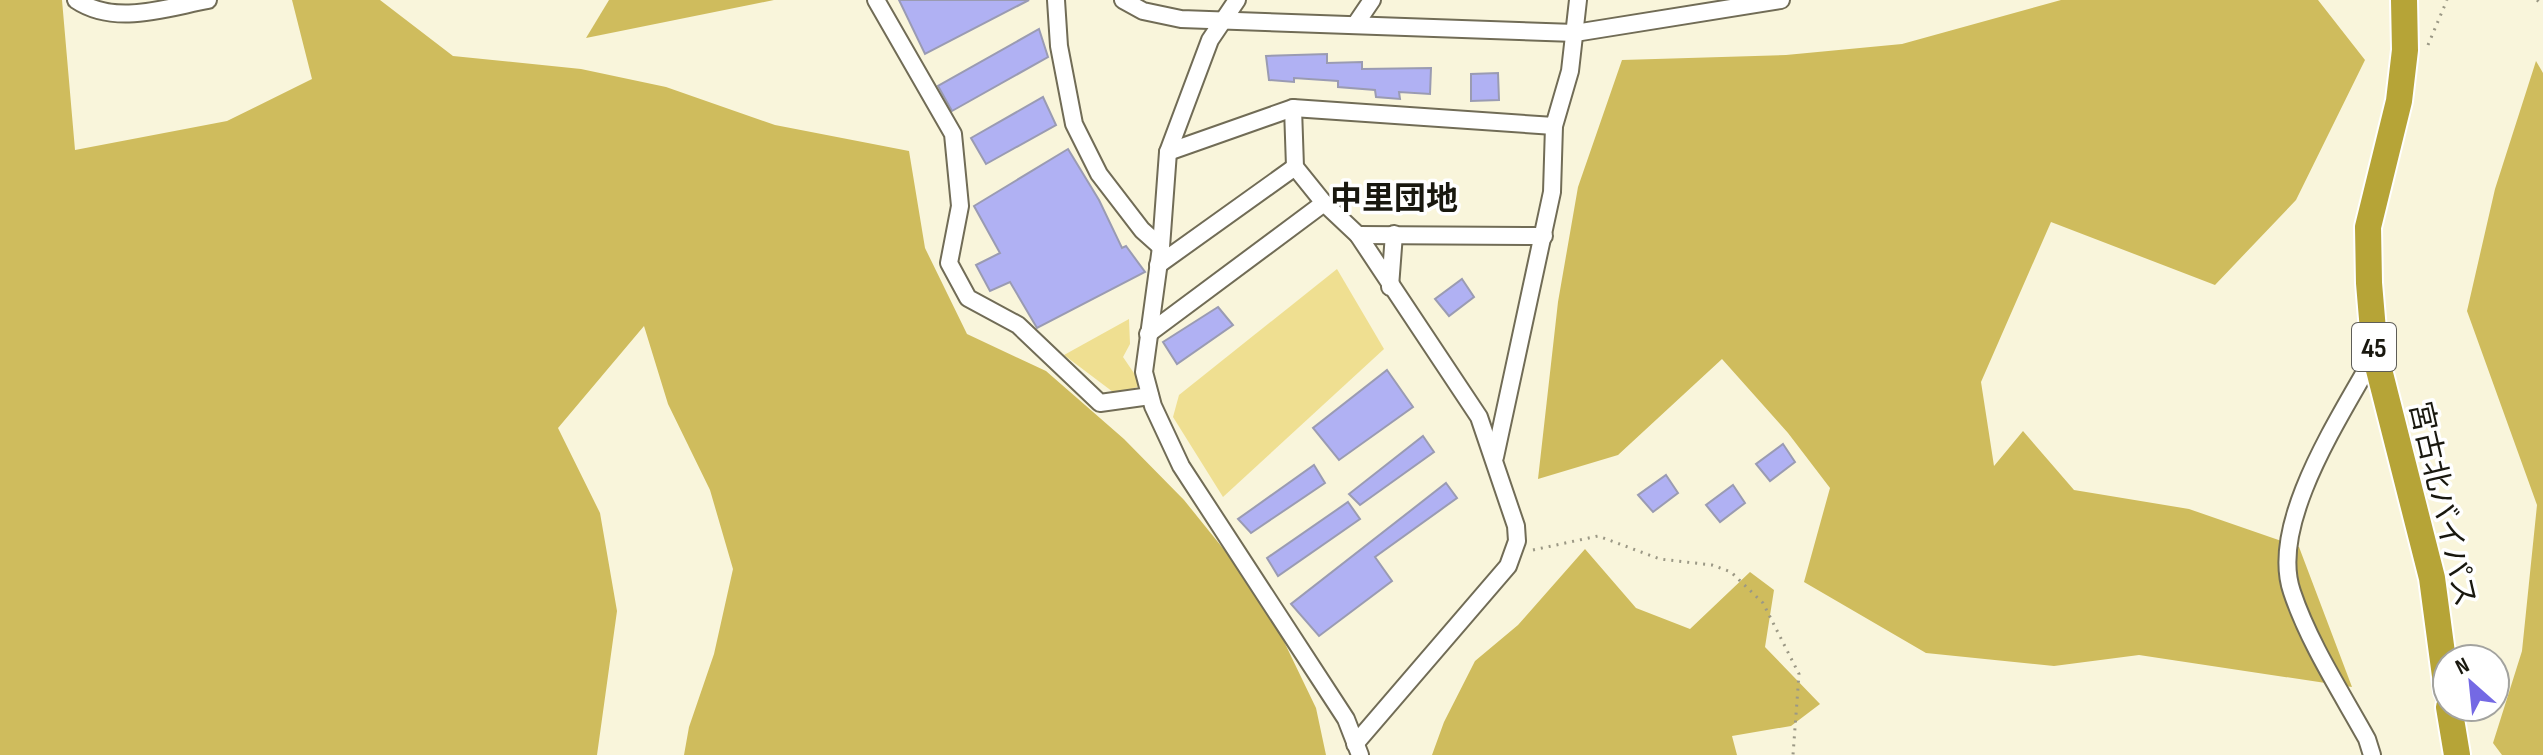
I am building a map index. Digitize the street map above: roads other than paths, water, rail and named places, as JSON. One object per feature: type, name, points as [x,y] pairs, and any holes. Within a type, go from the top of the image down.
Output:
[{"type":"highway","name":"宮古北バイパス","points":[[2404,0],[2404,56],[2399,101],[2368,227],[2375,354],[2432,578],[2441,643]]},
{"type":"highway","points":[[2452,723],[2457,755]]},
{"type":"street","points":[[76,0],[103,14],[132,13],[208,0]]},
{"type":"street","points":[[876,0],[953,134],[960,206],[949,263],[968,298],[1018,325],[1100,403],[1150,396]]},
{"type":"street","points":[[1056,0],[1059,46],[1074,124],[1099,174],[1142,230],[1161,247]]},
{"type":"street","points":[[1123,0],[1143,11],[1220,21],[1575,33],[1781,0]]},
{"type":"street","points":[[1237,0],[1220,21],[1191,86],[1168,152],[1161,247],[1144,372],[1150,396],[1181,466],[1346,719],[1357,749]]},
{"type":"street","points":[[1355,25],[1372,0]]},
{"type":"street","points":[[1495,459],[1552,192],[1554,126],[1570,71],[1578,0]]},
{"type":"street","points":[[1293,108],[1295,167],[1324,203],[1358,235],[1479,417],[1516,526],[1514,553],[1508,566],[1357,749]]},
{"type":"street","points":[[1168,152],[1293,108],[1554,126]]},
{"type":"street","points":[[1158,265],[1295,167]]},
{"type":"street","points":[[1148,334],[1324,203]]},
{"type":"street","points":[[1390,287],[1394,234]]},
{"type":"street","points":[[1358,235],[1544,236]]},
{"type":"street","points":[[2372,755],[2290,589],[2289,556],[2293,517],[2375,354]]},
{"type":"district","name":"中里団地","points":[[1394,198]]}]
